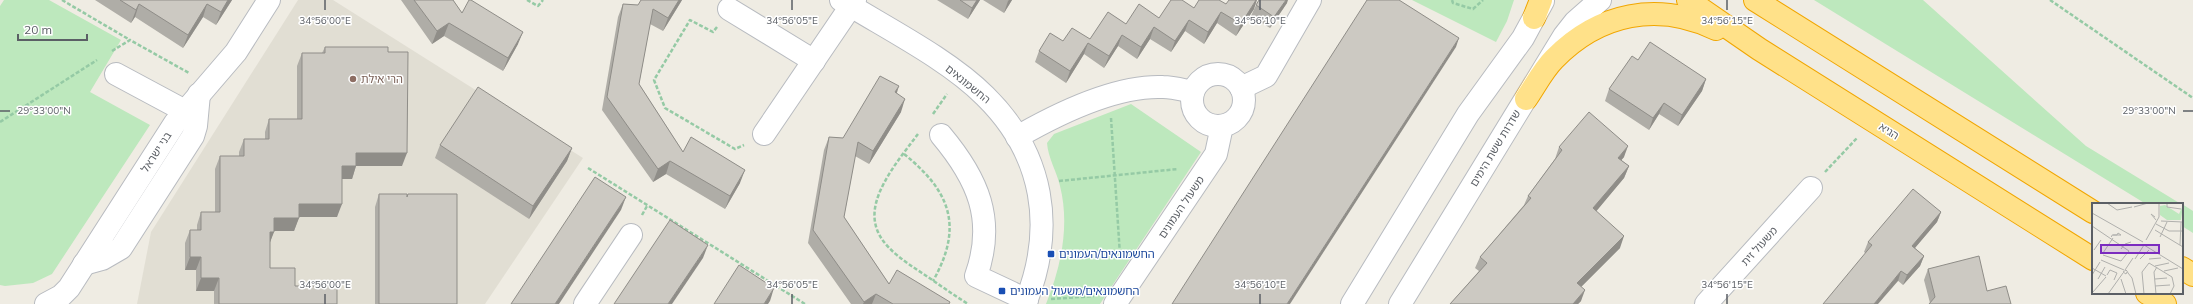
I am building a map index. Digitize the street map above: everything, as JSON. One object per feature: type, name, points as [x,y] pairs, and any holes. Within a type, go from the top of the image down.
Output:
[{"type":"highway","name":"הגיא","points":[[1688,0],[1759,49],[2092,258]]},
{"type":"highway","points":[[1755,0],[2092,211]]},
{"type":"highway","points":[[1762,0],[1782,16]]},
{"type":"highway","points":[[1526,99],[1553,60],[1573,41],[1594,28],[1615,19],[1636,14],[1658,14],[1704,23],[1759,49]]},
{"type":"highway","points":[[2183,269],[2193,275]]},
{"type":"highway","points":[[2149,294],[2164,304]]},
{"type":"street","name":"בני ישראל","points":[[46,304],[56,300],[65,292],[175,123],[236,52],[269,0]]},
{"type":"street","points":[[1241,88],[1266,76],[1310,0]]},
{"type":"street","name":"שדרות ששת הימים","points":[[1400,304],[1564,36],[1575,22],[1600,0]]},
{"type":"street","points":[[764,134],[814,61],[850,2]]},
{"type":"street","name":"החשמונאים","points":[[850,2],[960,76],[984,96],[1006,119],[1023,146],[1037,183],[1042,208],[1042,244],[1034,284],[1026,302]]},
{"type":"street","points":[[1352,304],[1468,114],[1540,6]]},
{"type":"street","points":[[729,9],[814,61]]},
{"type":"street","points":[[116,74],[185,111]]},
{"type":"street","points":[[1214,74],[1230,77],[1241,88],[1244,100],[1241,112],[1234,121],[1222,126],[1210,124],[1200,118],[1193,108],[1193,92],[1203,79],[1214,74]]},
{"type":"street","points":[[1017,137],[1059,113],[1129,91],[1163,87],[1193,92]]},
{"type":"street","points":[[84,264],[102,259],[121,248],[193,136],[196,126],[199,94]]},
{"type":"street","name":"משעול העמונים","points":[[1118,299],[1216,154],[1222,126]]},
{"type":"street","points":[[931,128],[966,167],[973,181],[983,212],[984,244],[976,276],[1026,302]]},
{"type":"street","name":"משעול זית","points":[[1706,304],[1811,188]]},
{"type":"street","points":[[585,304],[631,235]]},
{"type":"street","points":[[46,304],[57,304]]},
{"type":"path","points":[[62,0],[130,40]]},
{"type":"path","points":[[528,0],[538,6],[543,0]]},
{"type":"path","points":[[1452,0],[1453,3],[1473,9],[1483,0]]},
{"type":"path","points":[[2050,0],[2193,98]]},
{"type":"path","points":[[729,9],[713,32],[690,20],[654,80],[665,108],[735,149],[764,134]]},
{"type":"path","points":[[960,76],[931,128],[904,154],[879,194],[874,213],[880,238],[891,251],[968,304]]},
{"type":"path","points":[[1026,302],[1118,299],[1115,176],[1109,97]]},
{"type":"path","points":[[1811,188],[1873,121]]},
{"type":"path","points":[[904,154],[933,181],[941,192],[949,217],[947,247],[942,264],[933,281]]},
{"type":"path","points":[[1037,183],[1208,166]]},
{"type":"path","points":[[588,168],[805,304]]},
{"type":"path","points":[[794,304],[797,299]]},
{"type":"shaded area","name":"הרי אילת","points":[[298,0],[333,0],[583,158],[485,304],[137,304],[151,232]]},
{"type":"green space","points":[[4,0],[49,0],[121,40],[90,92],[150,125],[52,274],[33,283],[5,286],[0,285],[0,6]]},
{"type":"green space","points":[[1412,0],[1514,0],[1507,21],[1496,42]]},
{"type":"green space","points":[[1814,0],[1923,0],[2086,146],[2179,203],[2144,203]]},
{"type":"green space","points":[[1131,104],[1201,152],[1100,304],[1046,304],[1060,261],[1064,231],[1063,201],[1047,143],[1054,134]]},
{"type":"green space","points":[[2183,205],[2193,211],[2193,233],[2183,227]]},
{"type":"building","points":[[120,0],[228,0],[221,12],[207,4],[188,35],[139,4],[136,10]]},
{"type":"building","points":[[414,0],[453,0],[462,13],[469,0],[471,0],[523,32],[508,58],[449,23],[437,31]]},
{"type":"building","points":[[641,0],[679,0],[668,18],[653,9],[639,84],[683,152],[691,137],[745,170],[730,196],[670,161],[658,169],[607,97],[623,4],[638,5]]},
{"type":"building","points":[[960,0],[977,0],[972,8]]},
{"type":"building","points":[[1171,0],[1182,0],[1194,8],[1199,0],[1219,0],[1226,4],[1229,0],[1256,0],[1241,24],[1221,12],[1208,32],[1189,20],[1175,41],[1154,27],[1141,47],[1122,35],[1109,56],[1088,43],[1070,71],[1039,51],[1050,33],[1063,41],[1072,28],[1090,39],[1108,12],[1126,24],[1139,4],[1159,18]]},
{"type":"building","points":[[1259,0],[1286,0],[1274,17],[1256,5]]},
{"type":"building","points":[[1367,0],[1399,0],[1459,38],[1287,304],[1172,304]]},
{"type":"building","points":[[1650,42],[1706,79],[1682,115],[1664,103],[1653,118],[1609,89],[1632,56],[1638,60]]},
{"type":"building","points":[[325,47],[388,47],[388,52],[408,52],[407,153],[356,153],[356,166],[342,166],[342,204],[299,204],[299,218],[274,218],[274,232],[270,232],[270,268],[295,268],[295,286],[337,286],[337,304],[219,304],[219,278],[201,278],[201,257],[190,257],[190,230],[201,230],[201,212],[220,212],[220,156],[244,156],[244,139],[269,139],[269,119],[302,119],[302,53],[325,53]]},
{"type":"building","points":[[880,76],[899,86],[895,92],[905,99],[873,151],[858,142],[844,217],[889,284],[897,270],[950,302],[949,304],[893,304],[876,294],[864,302],[813,230],[829,137],[843,138]]},
{"type":"building","points":[[478,87],[572,148],[533,206],[440,145]]},
{"type":"building","points":[[1589,112],[1628,146],[1618,158],[1629,166],[1593,208],[1624,236],[1577,283],[1585,290],[1573,304],[1450,304],[1487,263],[1480,257],[1531,198],[1528,196],[1562,150],[1559,147]]},
{"type":"building","points":[[595,177],[626,197],[555,304],[511,304]]},
{"type":"building","points":[[1913,189],[1941,212],[1912,246],[1924,256],[1907,275],[1901,271],[1874,304],[1823,304],[1872,245],[1868,242]]},
{"type":"building","points":[[379,194],[407,194],[407,197],[408,194],[457,194],[457,304],[379,304]]},
{"type":"building","points":[[670,220],[708,245],[668,304],[614,304]]},
{"type":"building","points":[[1979,256],[1987,291],[2006,286],[2011,304],[1929,304],[1935,297],[1928,269]]},
{"type":"building","points":[[739,265],[774,288],[764,304],[714,304]]},
{"type":"place","name":"הרי אילת","points":[[353,79]]},
{"type":"place","name":"החשמונאים/העמונים","points":[[1051,254]]},
{"type":"place","name":"החשמונאים/משעול העמונים","points":[[1002,291]]}]
